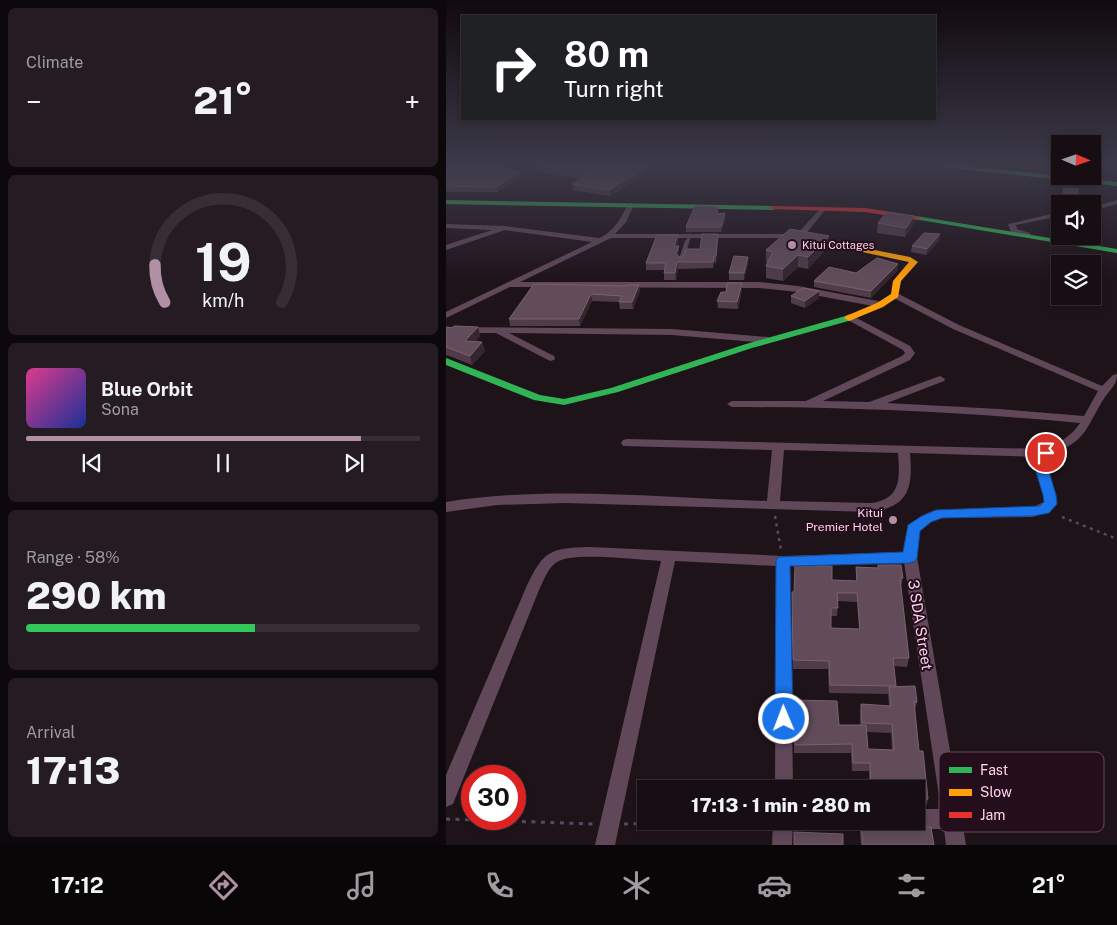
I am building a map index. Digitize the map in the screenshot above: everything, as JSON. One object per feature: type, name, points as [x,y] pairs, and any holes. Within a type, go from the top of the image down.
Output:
[{"type":"street","points":[[534,203],[865,210],[1117,251]]},
{"type":"street","points":[[446,315],[602,241],[610,236],[622,222],[631,205]]},
{"type":"street","points":[[799,236],[824,208]]},
{"type":"street","points":[[1027,235],[1014,230],[1012,224],[1051,216]]},
{"type":"street","points":[[446,226],[510,228],[602,241]]},
{"type":"street","points":[[446,248],[501,228]]},
{"type":"street","points":[[610,236],[799,236],[913,260],[913,265],[897,281],[895,295]]},
{"type":"street","points":[[511,285],[759,285],[798,289],[878,304]]},
{"type":"street","points":[[446,362],[553,403],[566,402],[849,317],[895,295]]},
{"type":"street","points":[[895,295],[956,326],[1104,390]]},
{"type":"street","points":[[808,403],[906,358],[910,353],[907,348],[849,317]]},
{"type":"street","points":[[446,330],[500,332],[672,332],[768,340]]},
{"type":"street","points":[[500,332],[550,358]]},
{"type":"street","points":[[627,443],[1046,453],[1063,448],[1083,430],[1104,390],[1117,377]]},
{"type":"street","points":[[868,407],[940,379]]},
{"type":"street","points":[[732,404],[808,403],[1010,412],[1088,420]]},
{"type":"street","points":[[773,506],[778,446]]},
{"type":"street","points":[[446,507],[463,503],[538,499],[652,500],[773,506],[859,507],[887,505],[898,498],[905,484],[904,450]]},
{"type":"street","name":"3 SDA Street","points":[[942,752],[910,558],[913,529],[926,519],[940,513],[1033,512],[1044,509],[1050,504],[1050,495],[1041,465],[1046,453]]},
{"type":"street","points":[[446,797],[544,564],[550,559],[570,553],[669,555],[783,561],[910,558]]},
{"type":"street","points":[[604,845],[669,555]]},
{"type":"street","points":[[783,561],[784,780]]},
{"type":"street","points":[[925,819],[939,819]]},
{"type":"street","points":[[782,845],[783,830]]},
{"type":"street","name":"3 SDA Street","points":[[954,832],[956,845]]},
{"type":"lane","points":[[681,260],[690,235]]},
{"type":"path","points":[[773,506],[783,561]]},
{"type":"path","points":[[1062,517],[1117,539]]},
{"type":"path","points":[[446,818],[608,825],[637,824]]},
{"type":"building","points":[[695,206],[718,207],[717,214],[725,213],[721,227],[686,227]]},
{"type":"building","points":[[887,212],[914,216],[906,228],[878,223]]},
{"type":"building","points":[[790,229],[829,236],[808,257],[798,255],[783,269],[766,266],[773,252],[766,250]]},
{"type":"building","points":[[924,233],[940,234],[927,249],[912,246]]},
{"type":"building","points":[[702,234],[718,234],[716,256],[714,256],[713,262],[677,262],[675,273],[664,273],[666,263],[646,263],[657,235],[678,235],[674,246],[679,246],[676,254],[681,258],[686,249],[700,249]]},
{"type":"building","points":[[734,256],[748,257],[744,273],[729,273]]},
{"type":"building","points":[[877,258],[898,264],[871,291],[814,281],[829,267],[856,273]]},
{"type":"building","points":[[727,283],[742,283],[737,302],[717,301],[721,292],[726,292]]},
{"type":"building","points":[[534,284],[639,285],[632,302],[619,302],[622,296],[591,294],[579,319],[509,319]]},
{"type":"building","points":[[803,288],[819,291],[805,301],[791,296]]},
{"type":"building","points":[[454,326],[478,327],[465,341],[482,342],[470,356],[446,347],[446,327],[452,328]]},
{"type":"building","points":[[795,565],[832,566],[832,580],[857,581],[856,567],[878,568],[878,565],[901,565],[903,578],[900,578],[909,658],[893,658],[896,686],[830,685],[829,661],[793,660],[792,592],[794,592]],"holes":[[[837,593],[857,593],[860,629],[831,628],[831,608],[838,608]]]},
{"type":"building","points":[[915,686],[917,702],[914,702],[919,751],[923,751],[928,799],[925,799],[925,780],[871,780],[870,763],[853,763],[852,744],[795,745],[794,700],[837,701],[839,725],[866,725],[868,749],[894,750],[892,724],[862,723],[861,704],[891,706],[889,687]]},
{"type":"building","points":[[925,827],[931,827],[934,845],[863,845],[862,830],[925,830]]},
{"type":"building","points":[[794,832],[843,834],[843,845],[794,845]]},
{"type":"traffic: fast","points":[[524,203],[773,208]]},
{"type":"traffic: fast","points":[[916,218],[1117,251]]},
{"type":"traffic: fast","points":[[446,361],[538,398],[564,402],[614,390],[749,346],[849,318]]},
{"type":"traffic: slow","points":[[806,238],[910,259],[914,262],[897,281],[895,295],[880,305],[849,318]]},
{"type":"traffic: jam","points":[[773,208],[865,210],[916,218]]},
{"type":"place","name":"Kitui Cottages","points":[[792,245]]},
{"type":"place","name":"Kitui Premier Hotel","points":[[893,520]]},
{"type":"route","points":[[784,719],[783,561],[910,558],[913,529],[926,519],[940,513],[961,511],[1033,512],[1044,509],[1050,504],[1050,495],[1041,465],[1046,453]]}]
